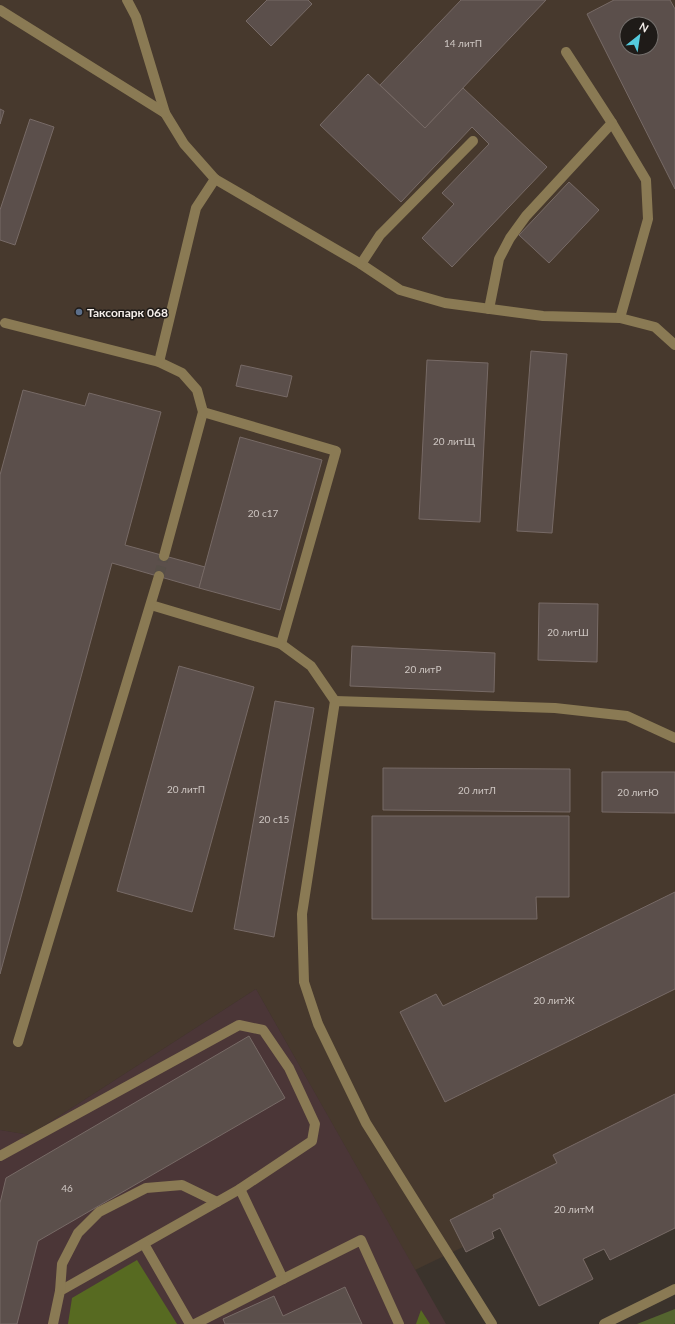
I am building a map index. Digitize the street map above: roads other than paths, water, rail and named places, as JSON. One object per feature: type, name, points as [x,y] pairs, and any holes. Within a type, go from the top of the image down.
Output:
[{"type":"street","points":[[126,0],[136,17],[165,113],[184,144],[215,179],[361,264],[400,290],[445,303],[543,316],[620,318],[655,327],[675,345]]},
{"type":"street","points":[[0,10],[165,113]]},
{"type":"street","points":[[566,52],[646,180],[648,219],[620,318]]},
{"type":"street","points":[[489,309],[499,259],[510,238],[526,216],[612,124]]},
{"type":"street","points":[[361,264],[380,235],[473,141]]},
{"type":"street","points":[[159,362],[196,208],[215,179]]},
{"type":"street","points":[[5,323],[159,362],[182,373],[197,390],[203,412],[164,556]]},
{"type":"street","points":[[203,412],[336,451],[281,644]]},
{"type":"street","points":[[18,1042],[159,576]]},
{"type":"street","points":[[151,605],[281,644],[311,666],[335,701],[302,914],[304,982],[318,1024],[366,1123],[492,1324]]},
{"type":"street","points":[[335,701],[555,708],[627,716],[675,738]]},
{"type":"street","points":[[0,1156],[239,1025],[263,1030],[289,1068],[315,1124],[312,1141],[240,1189],[60,1291]]},
{"type":"street","points":[[53,1324],[60,1291],[62,1264],[78,1233],[99,1212],[146,1188],[182,1185],[217,1202]]},
{"type":"street","points":[[240,1189],[283,1279]]},
{"type":"street","points":[[195,1324],[361,1240],[399,1324]]},
{"type":"street","points":[[144,1244],[190,1324]]},
{"type":"street","points":[[604,1324],[675,1289]]},
{"type":"tunnel","points":[[159,576],[164,556]]},
{"type":"place","name":"Таксопарк 068","points":[[79,312]]}]
